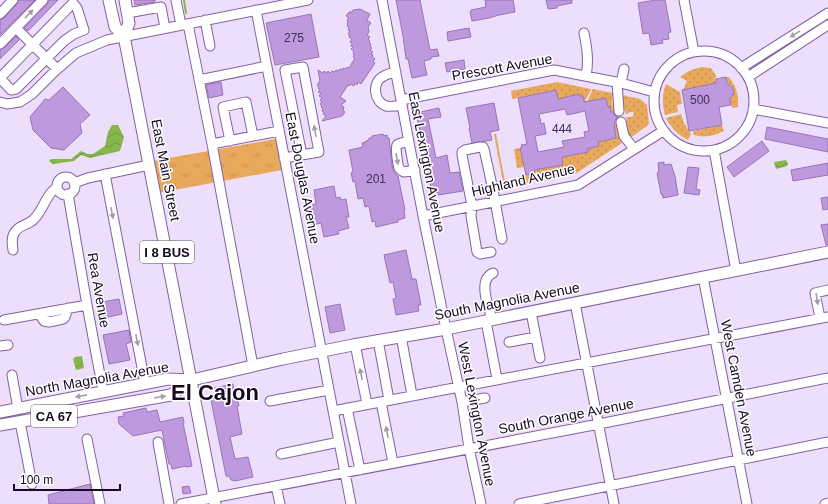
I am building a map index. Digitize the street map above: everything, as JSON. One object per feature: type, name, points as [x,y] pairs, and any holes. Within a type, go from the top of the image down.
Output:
[{"type":"main road","name":"East Main Street","points":[[109,0],[115,27],[124,36]]},
{"type":"main road","name":"East Main Street","points":[[124,0],[129,23],[124,36],[192,380]]},
{"type":"main road","name":"South Magnolia Avenue","points":[[192,380],[355,344],[446,329],[828,252]]},
{"type":"main road","name":"North Magnolia Avenue","points":[[0,412],[168,379],[192,380]]},
{"type":"main road","name":"North Magnolia Avenue","points":[[0,425],[171,395],[192,380]]},
{"type":"main road","name":"I 8 BUS","points":[[192,380],[215,501]]},
{"type":"main road","points":[[88,410],[100,402],[103,397],[103,391]]},
{"type":"main road","points":[[18,409],[20,422]]},
{"type":"street","points":[[0,14],[13,0]]},
{"type":"street","points":[[0,44],[43,0]]},
{"type":"street","points":[[176,0],[185,25],[199,80],[253,366]]},
{"type":"street","points":[[0,102],[7,104],[20,102],[32,94],[57,69],[76,54],[107,40],[185,25],[260,6],[308,0]]},
{"type":"street","name":"East Lexington Avenue","points":[[382,0],[446,329]]},
{"type":"street","points":[[684,0],[694,52]]},
{"type":"street","points":[[73,3],[77,8],[84,30],[74,34],[64,41],[16,89],[11,90],[0,78],[33,45],[73,3]]},
{"type":"street","name":"East Douglas Avenue","points":[[260,6],[267,66],[351,504]]},
{"type":"street","points":[[127,13],[161,7],[165,28]]},
{"type":"street","points":[[741,68],[828,13]]},
{"type":"street","points":[[205,20],[210,46]]},
{"type":"street","points":[[748,77],[828,25]]},
{"type":"street","points":[[16,28],[57,69]]},
{"type":"street","points":[[584,33],[588,48],[588,66],[586,76]]},
{"type":"street","points":[[712,51],[730,58],[741,68],[748,77],[754,98],[749,124],[740,136],[728,145],[714,150],[700,151],[686,148],[673,141],[663,130],[658,121],[654,107],[654,92],[659,77],[666,68],[674,60],[685,54],[712,51]]},
{"type":"street","points":[[199,80],[267,66]]},
{"type":"street","points":[[284,158],[302,155],[319,152],[303,67],[286,70],[302,155]]},
{"type":"street","points":[[619,111],[619,83],[624,68]]},
{"type":"street","name":"Prescott Avenue","points":[[396,72],[383,76],[378,80],[376,95],[379,101],[385,105],[390,106],[554,70],[619,83],[654,92]]},
{"type":"street","points":[[230,141],[224,107],[246,102],[253,136]]},
{"type":"street","points":[[753,109],[828,123]]},
{"type":"street","points":[[621,122],[624,136],[634,149]]},
{"type":"street","name":"Highland Avenue","points":[[423,216],[578,185],[663,130]]},
{"type":"street","points":[[212,144],[279,131]]},
{"type":"street","points":[[409,142],[397,145],[396,152],[399,168],[404,172],[415,170]]},
{"type":"street","points":[[491,252],[480,254],[477,252],[471,220],[472,206],[462,155],[464,150],[480,147],[483,147],[484,149],[502,238]]},
{"type":"street","points":[[714,150],[736,271]]},
{"type":"street","points":[[74,183],[88,178],[150,165]]},
{"type":"street","points":[[105,174],[145,383]]},
{"type":"street","points":[[13,250],[12,237],[16,229],[32,222],[36,218],[50,194],[57,187],[58,181],[65,177],[70,178],[74,183],[73,191],[65,195],[61,193],[57,187]]},
{"type":"street","name":"Rea Avenue","points":[[68,194],[103,391]]},
{"type":"street","points":[[493,273],[488,276],[485,282],[485,290],[497,379]]},
{"type":"street","name":"West Camden Avenue","points":[[703,277],[747,504]]},
{"type":"street","points":[[333,411],[824,318],[815,293],[828,290]]},
{"type":"street","points":[[576,303],[614,504]]},
{"type":"street","points":[[4,320],[87,305]]},
{"type":"street","points":[[531,312],[540,358]]},
{"type":"street","name":"West Lexington Avenue","points":[[446,329],[462,402],[469,448],[481,504]]},
{"type":"street","points":[[401,336],[412,395]]},
{"type":"street","points":[[509,342],[536,337]]},
{"type":"street","points":[[378,340],[393,463]]},
{"type":"street","points":[[355,344],[367,404]]},
{"type":"street","points":[[12,375],[18,409]]},
{"type":"street","name":"South Orange Avenue","points":[[181,504],[215,501],[276,486],[345,472],[599,424],[828,378]]},
{"type":"street","points":[[270,401],[329,390]]},
{"type":"street","points":[[462,402],[485,398]]},
{"type":"street","points":[[347,408],[360,470]]},
{"type":"street","points":[[20,422],[32,484]]},
{"type":"street","points":[[87,439],[100,504]]},
{"type":"street","points":[[158,442],[169,504]]},
{"type":"street","points":[[281,454],[339,442]]},
{"type":"street","points":[[518,504],[828,442]]},
{"type":"street","points":[[276,486],[280,504]]},
{"type":"green space","points":[[702,67],[711,68],[717,77],[715,78],[716,83],[683,90],[687,81],[680,77],[691,70]]},
{"type":"green space","points":[[726,77],[729,77],[734,84],[738,99],[738,107],[732,108],[730,99],[733,95],[733,90],[727,83]]},
{"type":"green space","points":[[557,82],[591,89],[585,102],[583,96],[578,95],[558,99],[556,90],[512,99],[511,91]]},
{"type":"green space","points":[[666,84],[680,92],[682,104],[677,105],[678,112],[665,115],[663,99]]},
{"type":"green space","points":[[592,89],[613,93],[612,102],[614,112],[611,112],[610,107],[608,107],[606,98],[588,102]]},
{"type":"green space","points":[[622,95],[640,99],[647,105],[649,124],[630,138],[618,122],[627,121],[626,117],[632,117],[634,114],[631,112],[626,114],[625,110],[616,111]]},
{"type":"green space","points":[[681,114],[684,123],[691,134],[688,140],[675,131],[666,118]]},
{"type":"green space","points":[[614,123],[616,123],[622,143],[575,174],[521,184],[519,176],[535,174],[534,170],[563,165],[562,157],[588,152],[587,149],[599,146],[598,142],[616,138]]},
{"type":"green space","points":[[722,125],[724,131],[716,134],[709,136],[694,135],[693,131]]},
{"type":"green space","points":[[494,134],[496,134],[505,182],[511,182],[512,186],[509,187],[504,187]]},
{"type":"green space","points":[[281,138],[287,169],[158,193],[152,161]]},
{"type":"green space","points":[[520,148],[524,167],[517,168],[514,149]]},
{"type":"water","points":[[112,125],[118,125],[124,137],[120,151],[90,158],[81,155],[74,161],[53,164],[49,161],[51,159],[71,159],[81,151],[87,154],[93,154],[105,146],[108,132]]},
{"type":"water","points":[[786,160],[788,164],[787,166],[776,169],[774,162]]},
{"type":"water","points":[[82,356],[84,368],[76,370],[73,359],[75,357]]},
{"type":"building","points":[[19,0],[35,0],[0,35],[0,20],[4,18]]},
{"type":"building","points":[[49,0],[58,0],[28,31],[24,28],[47,4]]},
{"type":"building","points":[[134,0],[155,0],[155,2],[135,5]]},
{"type":"building","points":[[396,0],[420,0],[430,50],[437,49],[439,56],[431,57],[431,59],[424,61],[427,75],[412,78],[408,59],[406,59]]},
{"type":"building","points":[[485,0],[513,0],[515,12],[472,21],[471,10],[486,7]]},
{"type":"building","points":[[546,0],[572,0],[572,3],[557,6],[557,8],[548,9]]},
{"type":"building","points":[[665,0],[671,32],[668,33],[669,39],[662,40],[663,43],[651,45],[649,33],[643,34],[638,3]]},
{"type":"building","points":[[360,9],[370,14],[367,20],[371,23],[368,27],[369,32],[367,35],[370,37],[368,39],[372,48],[370,50],[373,52],[371,54],[375,59],[373,61],[375,63],[361,84],[358,82],[357,85],[355,83],[354,86],[350,84],[349,86],[348,85],[340,97],[346,101],[341,105],[344,107],[343,110],[345,112],[342,116],[322,121],[326,116],[323,114],[324,112],[322,111],[323,109],[320,104],[322,101],[320,100],[322,98],[319,96],[321,93],[318,92],[320,90],[318,88],[319,86],[317,85],[320,81],[318,70],[323,73],[324,71],[327,73],[328,71],[330,73],[340,69],[342,70],[343,68],[349,68],[355,58],[353,57],[354,51],[351,49],[353,47],[351,46],[352,43],[350,42],[352,39],[348,34],[350,31],[348,30],[347,20],[349,18],[346,16],[353,10]]},
{"type":"building","points":[[311,14],[319,57],[275,65],[266,23]]},
{"type":"building","points":[[469,28],[471,37],[448,41],[447,32]]},
{"type":"building","points":[[16,36],[19,40],[0,59],[0,50]]},
{"type":"building","points":[[464,60],[465,69],[447,72],[445,63]]},
{"type":"building","points":[[726,77],[727,83],[732,87],[734,92],[730,99],[731,105],[719,107],[722,125],[689,131],[682,90],[716,83],[716,79]]},
{"type":"building","points":[[221,82],[223,95],[209,98],[206,85]]},
{"type":"building","points":[[63,87],[90,115],[80,124],[82,133],[64,150],[51,148],[33,130],[30,117],[45,99],[49,100]]},
{"type":"building","points":[[556,90],[558,99],[579,94],[579,96],[583,96],[584,102],[606,98],[611,112],[618,117],[614,123],[616,138],[598,142],[599,146],[587,149],[588,152],[562,157],[563,165],[534,170],[535,174],[526,175],[520,148],[522,148],[521,145],[527,144],[518,98]],"holes":[[[565,109],[567,115],[585,111],[589,131],[584,132],[585,137],[562,141],[564,147],[538,152],[535,136],[546,134],[544,123],[541,124],[539,114]]]},
{"type":"building","points":[[494,103],[499,130],[490,132],[492,140],[472,143],[466,108]]},
{"type":"building","points":[[439,108],[441,117],[428,119],[436,158],[447,155],[450,173],[459,172],[463,191],[438,195],[438,192],[435,193],[434,187],[431,188],[428,174],[431,174],[427,153],[425,153],[416,113]]},
{"type":"building","points":[[767,127],[828,139],[828,152],[765,139]]},
{"type":"building","points":[[383,134],[384,136],[387,135],[387,138],[389,138],[393,170],[398,176],[405,210],[405,218],[398,220],[398,222],[376,227],[375,221],[372,222],[369,206],[365,207],[363,198],[358,199],[355,181],[353,182],[351,173],[353,172],[349,150],[363,147],[362,143],[369,140],[369,138],[372,138],[372,136]]},
{"type":"building","points":[[762,141],[769,151],[734,177],[727,167]]},
{"type":"building","points":[[664,162],[664,165],[671,164],[675,176],[678,195],[663,198],[657,173],[659,172],[658,163]]},
{"type":"building","points":[[828,163],[828,175],[793,181],[791,170]]},
{"type":"building","points":[[688,167],[699,168],[696,189],[700,190],[699,195],[684,193]]},
{"type":"building","points":[[334,186],[336,198],[340,197],[341,200],[346,199],[349,217],[346,217],[349,228],[338,231],[339,234],[324,237],[321,223],[312,225],[308,205],[316,204],[314,190]]},
{"type":"building","points":[[828,197],[828,209],[823,210],[821,198]]},
{"type":"building","points":[[828,224],[828,245],[826,245],[821,225]]},
{"type":"building","points":[[406,250],[412,279],[416,279],[421,305],[418,305],[419,311],[396,315],[393,299],[396,298],[393,282],[390,283],[384,255]]},
{"type":"building","points":[[119,299],[122,314],[100,319],[97,303]]},
{"type":"building","points":[[340,304],[345,330],[330,333],[325,307]]},
{"type":"building","points":[[129,330],[131,342],[126,344],[130,360],[109,364],[103,335]]},
{"type":"building","points":[[233,384],[235,397],[237,396],[239,406],[237,406],[242,434],[230,437],[235,459],[248,457],[253,477],[235,481],[231,480],[229,476],[226,476],[210,395],[215,394],[214,388]]},
{"type":"building","points":[[146,408],[147,412],[157,410],[160,422],[183,417],[192,466],[172,469],[171,464],[169,464],[162,430],[133,436],[119,424],[118,417],[124,416],[123,413]]},
{"type":"building","points":[[90,484],[94,504],[49,504],[48,495]]},
{"type":"building","points":[[189,486],[191,493],[183,494],[182,487]]},
{"type":"waterway","points":[[184,0],[186,13]]},
{"type":"district","name":"El Cajon","points":[[215,392]]}]
